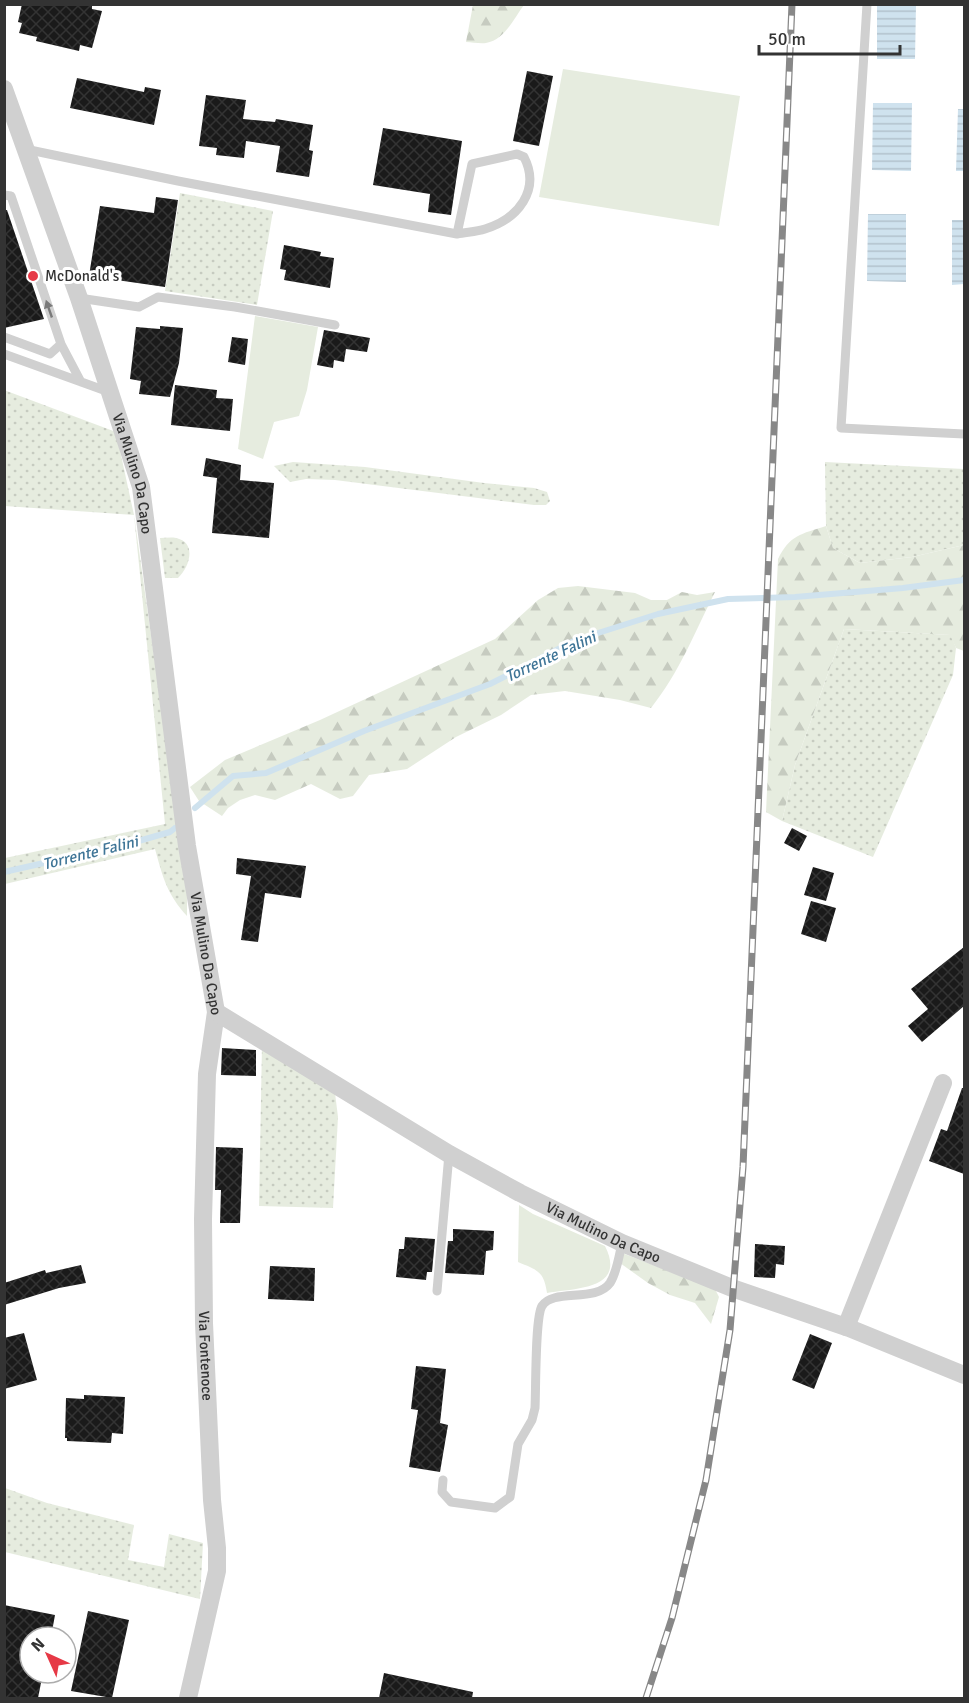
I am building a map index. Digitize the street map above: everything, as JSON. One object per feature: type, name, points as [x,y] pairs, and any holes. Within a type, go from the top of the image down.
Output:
[{"type":"street","name":"Via Mulino Da Capo","points":[[4,89],[79,298],[141,487],[187,846],[216,1012],[449,1154],[520,1194],[622,1243],[732,1288],[846,1327],[964,1375]]},
{"type":"street","name":"Via Fontenoce","points":[[188,1698],[217,1570],[205,1347],[203,1220],[207,1074],[216,1012]]},
{"type":"street","points":[[846,1327],[943,1083]]},
{"type":"lane","points":[[867,4],[841,428],[964,434]]},
{"type":"lane","points":[[26,148],[177,181],[457,234],[486,229],[509,218],[521,205],[529,191],[531,178],[524,157],[517,154],[472,164],[457,234]]},
{"type":"lane","points":[[4,195],[11,196],[61,344],[81,382]]},
{"type":"lane","points":[[79,298],[139,307],[158,297],[335,325]]},
{"type":"lane","points":[[4,337],[50,354],[61,344]]},
{"type":"lane","points":[[4,354],[110,392]]},
{"type":"lane","points":[[437,1291],[449,1154]]},
{"type":"lane","points":[[443,1480],[442,1492],[451,1502],[495,1508],[510,1497],[518,1444],[535,1408],[539,1325],[543,1305],[549,1300],[599,1292],[609,1285],[622,1243]]},
{"type":"green space","points":[[473,4],[524,5],[499,38],[481,43],[466,42]]},
{"type":"green space","points":[[563,69],[740,96],[719,226],[539,197]]},
{"type":"green space","points":[[180,193],[273,211],[257,305],[165,291]]},
{"type":"green space","points":[[255,316],[318,327],[307,390],[299,416],[274,422],[263,459],[238,449]]},
{"type":"green space","points":[[4,390],[116,432],[134,515],[5,506]]},
{"type":"green space","points":[[293,462],[365,467],[534,488],[547,492],[550,501],[546,505],[534,505],[335,480],[306,479],[290,482],[274,466]]},
{"type":"green space","points":[[825,462],[964,469],[964,545],[912,557],[860,563],[833,548],[826,526]]},
{"type":"green space","points":[[134,515],[187,889],[187,916],[167,885],[155,849],[5,884],[5,858],[165,824]]},
{"type":"green space","points":[[826,526],[833,548],[860,563],[912,557],[964,545],[964,651],[956,648],[950,635],[844,629],[795,765],[782,821],[766,812],[778,559],[782,551],[797,536]]},
{"type":"green space","points":[[160,538],[176,538],[187,544],[188,562],[178,578],[165,578]]},
{"type":"green space","points":[[578,586],[635,593],[651,600],[667,600],[682,592],[697,595],[715,592],[678,666],[651,708],[620,700],[565,691],[531,695],[501,715],[456,737],[407,769],[369,775],[353,796],[340,799],[311,784],[275,800],[255,795],[240,800],[228,808],[222,816],[199,801],[190,787],[225,760],[320,720],[495,639],[538,600],[558,588]]},
{"type":"green space","points":[[844,629],[951,635],[956,648],[953,675],[873,857],[782,821],[795,765]]},
{"type":"green space","points":[[262,1045],[335,1093],[338,1117],[333,1208],[259,1206]]},
{"type":"green space","points":[[519,1205],[533,1214],[605,1246],[610,1260],[609,1271],[604,1279],[583,1288],[547,1293],[544,1280],[539,1272],[518,1262]]},
{"type":"green space","points":[[622,1253],[715,1289],[719,1297],[711,1324],[695,1303],[670,1295],[620,1263]]},
{"type":"green space","points":[[5,1488],[47,1503],[134,1525],[128,1560],[164,1567],[169,1534],[203,1543],[200,1599],[5,1552]]},
{"type":"water","points":[[877,5],[916,5],[915,59],[877,59]]},
{"type":"water","points":[[873,103],[912,103],[911,171],[872,170]]},
{"type":"water","points":[[958,109],[964,109],[964,171],[956,171]]},
{"type":"water","points":[[868,214],[906,214],[906,282],[867,281]]},
{"type":"water","points":[[952,220],[964,220],[964,284],[952,285]]},
{"type":"building","points":[[22,4],[92,4],[92,9],[102,11],[92,48],[80,45],[79,51],[36,41],[37,37],[19,33],[22,23],[18,22]]},
{"type":"building","points":[[527,71],[553,76],[539,146],[513,141]]},
{"type":"building","points":[[77,78],[144,92],[145,87],[161,90],[154,125],[70,108]]},
{"type":"building","points":[[206,95],[246,100],[243,119],[275,122],[276,119],[313,125],[309,150],[313,151],[309,177],[276,172],[280,146],[246,141],[244,158],[216,155],[217,148],[199,146]]},
{"type":"building","points":[[383,128],[462,141],[451,215],[428,212],[430,194],[373,185]]},
{"type":"building","points":[[156,197],[178,200],[165,287],[89,276],[100,206],[154,213]]},
{"type":"building","points":[[4,210],[7,210],[44,319],[4,328]]},
{"type":"building","points":[[284,245],[321,252],[320,256],[334,258],[330,288],[284,280],[286,270],[280,269]]},
{"type":"building","points":[[160,326],[183,328],[179,363],[170,397],[139,394],[141,381],[130,379],[136,327],[160,329]]},
{"type":"building","points":[[324,330],[370,338],[367,352],[346,349],[344,362],[334,360],[333,368],[317,365]]},
{"type":"building","points":[[232,337],[248,339],[245,365],[228,362]]},
{"type":"building","points":[[175,385],[217,390],[216,398],[233,399],[230,431],[171,425]]},
{"type":"building","points":[[206,458],[241,465],[240,480],[274,483],[269,538],[212,533],[217,478],[203,476]]},
{"type":"building","points":[[792,828],[807,836],[799,851],[784,843]]},
{"type":"building","points":[[237,858],[306,866],[301,898],[265,893],[258,942],[241,940],[251,876],[236,874]]},
{"type":"building","points":[[813,867],[834,873],[826,901],[804,895]]},
{"type":"building","points":[[811,901],[836,908],[826,942],[801,934]]},
{"type":"building","points":[[964,947],[964,1006],[922,1042],[908,1026],[928,1009],[911,989]]},
{"type":"building","points":[[222,1048],[256,1050],[256,1076],[221,1075]]},
{"type":"building","points":[[962,1088],[964,1088],[964,1174],[929,1161],[941,1129],[947,1131]]},
{"type":"building","points":[[216,1147],[243,1148],[240,1223],[220,1223],[221,1190],[215,1190]]},
{"type":"building","points":[[453,1229],[494,1231],[493,1250],[486,1251],[484,1275],[445,1273],[448,1241],[453,1241]]},
{"type":"building","points":[[405,1237],[435,1239],[432,1272],[427,1272],[426,1280],[396,1277],[399,1249],[404,1249]]},
{"type":"building","points":[[755,1244],[785,1246],[784,1265],[776,1264],[775,1278],[754,1277]]},
{"type":"building","points":[[81,1265],[86,1283],[59,1288],[4,1305],[4,1283],[45,1270],[46,1273]]},
{"type":"building","points":[[270,1266],[315,1268],[314,1301],[268,1299]]},
{"type":"building","points":[[24,1333],[37,1380],[4,1389],[4,1338]]},
{"type":"building","points":[[810,1334],[832,1343],[814,1389],[792,1380]]},
{"type":"building","points":[[416,1366],[446,1369],[440,1423],[448,1425],[440,1472],[409,1467],[418,1410],[411,1409]]},
{"type":"building","points":[[84,1395],[125,1397],[123,1434],[112,1433],[111,1443],[67,1441],[65,1438],[66,1398],[84,1399]]},
{"type":"building","points":[[4,1605],[55,1615],[53,1625],[18,1625],[18,1685],[41,1685],[38,1698],[4,1698]]},
{"type":"building","points":[[88,1611],[129,1620],[112,1698],[71,1691],[72,1685],[78,1685],[78,1658]]},
{"type":"building","points":[[384,1673],[473,1692],[472,1698],[379,1698]]},
{"type":"waterway","name":"Torrente Falini","points":[[195,808],[233,776],[266,773],[364,731],[490,684],[576,640],[658,614],[728,599],[795,597],[903,588],[964,580]]},
{"type":"waterway","name":"Torrente Falini","points":[[4,872],[128,844],[170,832],[175,828]]},
{"type":"railway","points":[[646,1698],[672,1618],[706,1480],[730,1330],[743,1167],[792,4]]},
{"type":"place","name":"McDonald's","points":[[33,276]]}]
